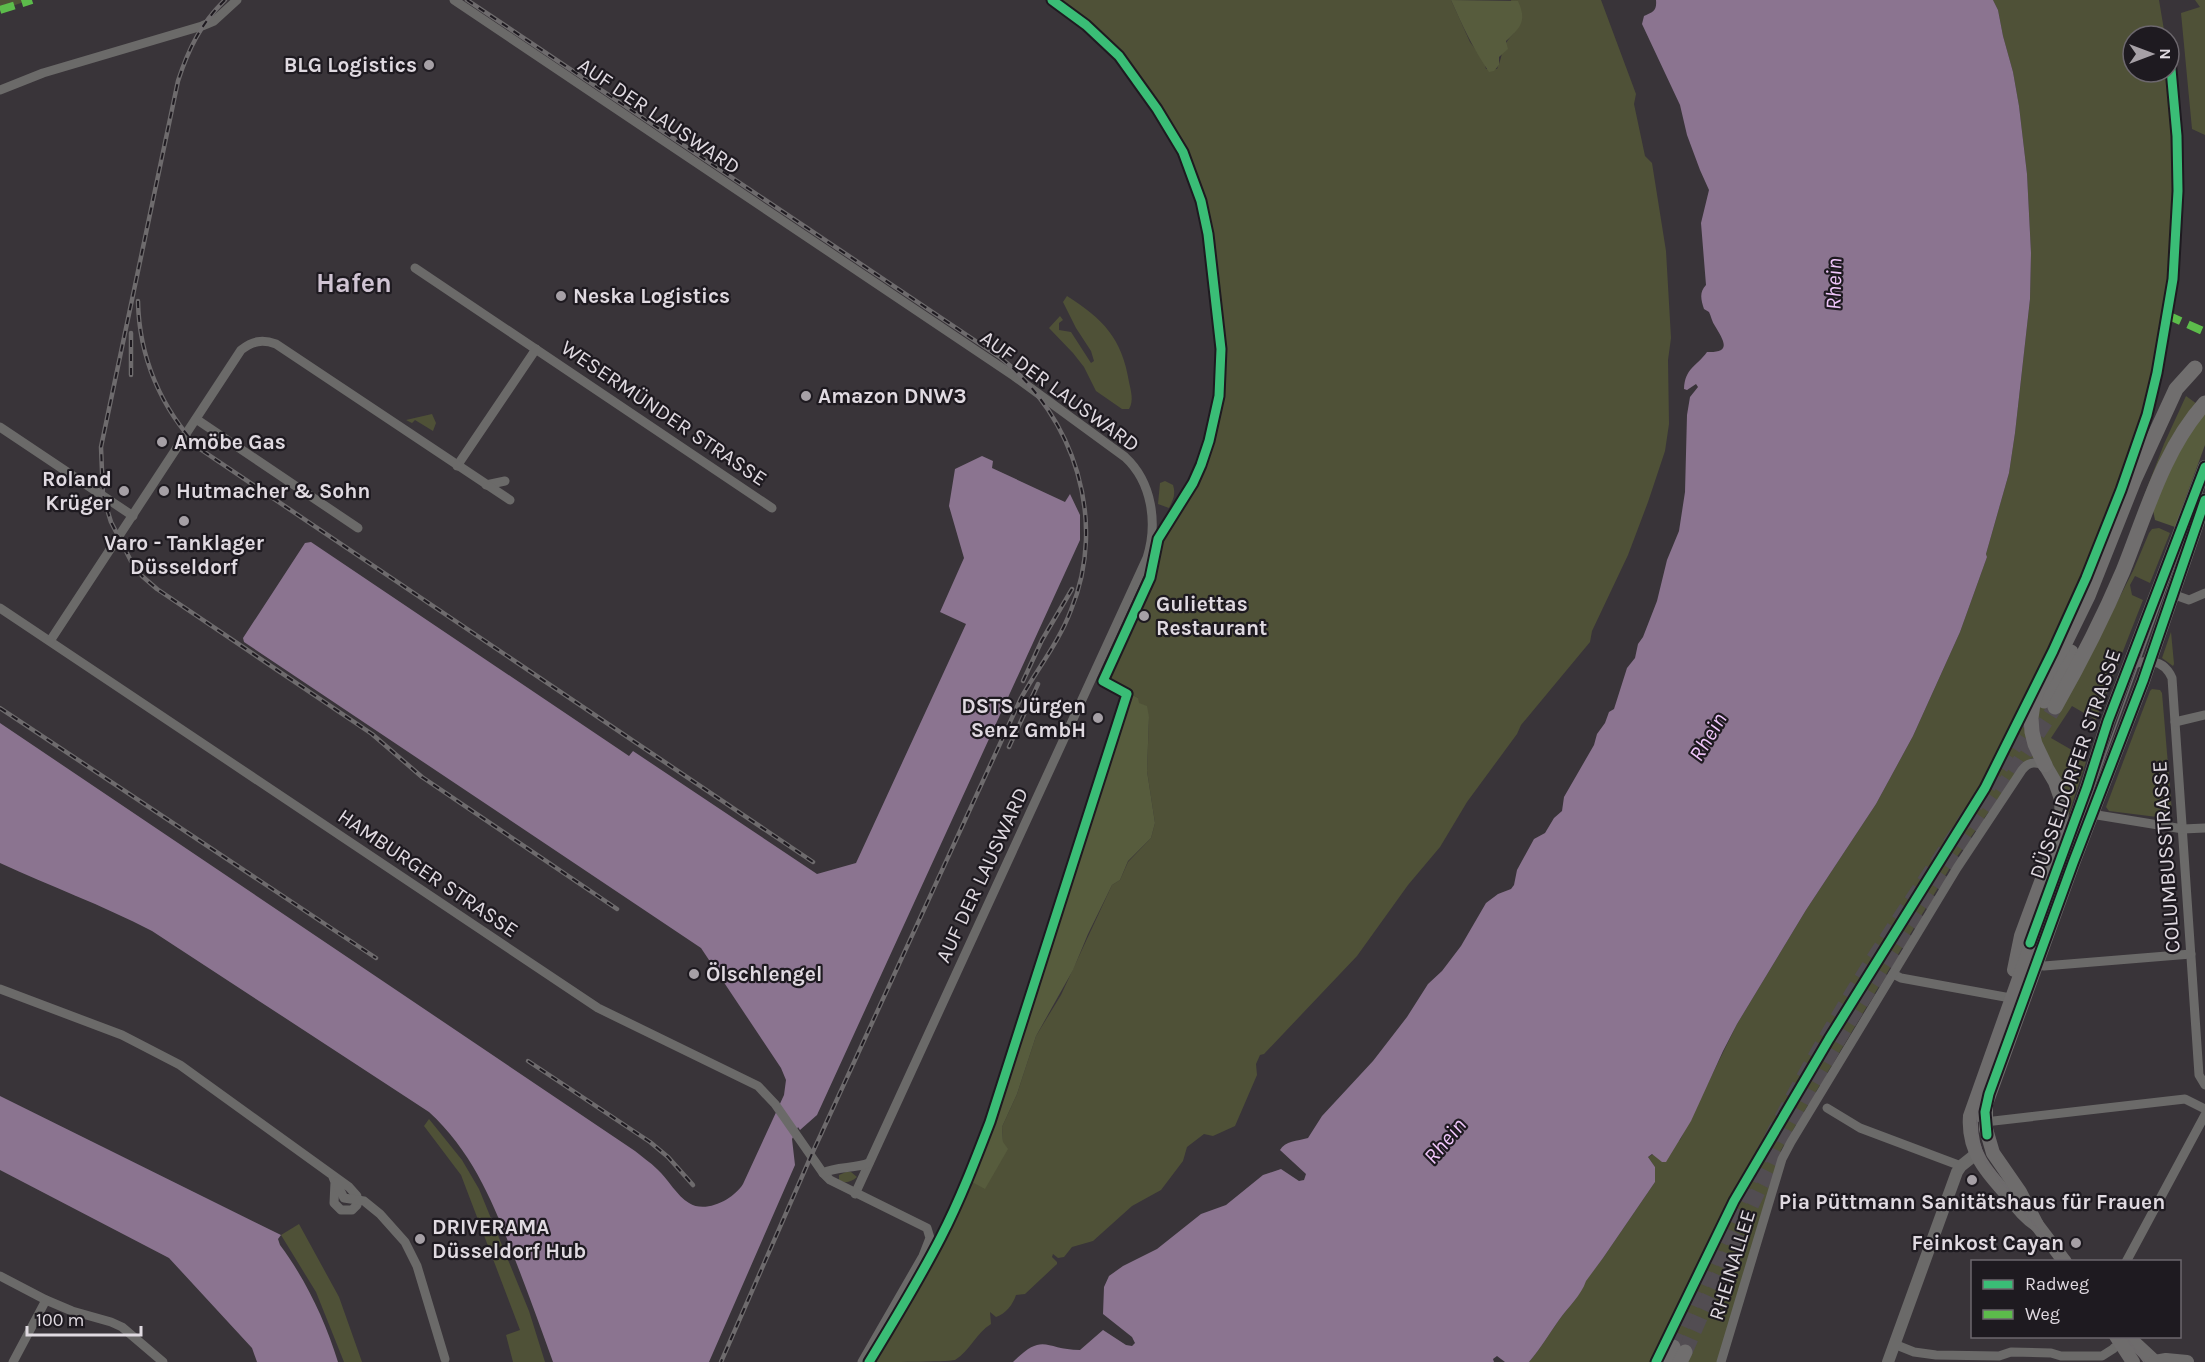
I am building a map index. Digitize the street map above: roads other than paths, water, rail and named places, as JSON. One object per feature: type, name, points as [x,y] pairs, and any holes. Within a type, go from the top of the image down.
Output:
[{"type":"highway","points":[[2200,361],[2168,419],[2096,600],[2049,704],[2083,657],[2103,615],[2171,452],[2203,405]]},
{"type":"highway","points":[[2045,765],[2032,732],[2032,711],[2038,688],[2064,645],[2088,596],[2135,478],[2172,396],[2200,361]]},
{"type":"highway","points":[[1667,1362],[1679,1354]]},
{"type":"main road","name":"DÜSSELDORFER STRASSE","points":[[1976,1154],[1969,1131],[1973,1101],[2016,995],[2128,666],[2205,467]]},
{"type":"main road","name":"DÜSSELDORFER STRASSE","points":[[2012,1180],[1993,1153],[1987,1137],[1985,1122],[1989,1094],[2016,995],[2037,963],[2150,660],[2205,500]]},
{"type":"main road","points":[[2155,598],[2172,594]]},
{"type":"main road","name":"DÜSSELDORFER STRASSE","points":[[2016,995],[2014,970],[2019,941],[2062,825],[2061,799],[2055,782],[2045,765]]},
{"type":"main road","points":[[1976,1154],[1984,1147],[1987,1137]]},
{"type":"main road","points":[[1976,1154],[1982,1152],[1988,1155],[2000,1172],[2012,1180],[2037,1225]]},
{"type":"main road","points":[[1976,1154],[1987,1173],[2037,1225],[2063,1260]]},
{"type":"main road","points":[[2121,1338],[2133,1362]]},
{"type":"main road","points":[[2121,1338],[2155,1362],[2166,1360],[2187,1362]]},
{"type":"street","points":[[0,90],[43,73],[202,26],[214,21],[237,0]]},
{"type":"street","name":"AUF DER LAUSWARD","points":[[454,0],[1014,376],[1125,456],[1148,494],[1153,528],[1147,558],[855,1194]]},
{"type":"street","name":"WESERMÜNDER STRASSE","points":[[415,268],[772,508]]},
{"type":"street","points":[[50,640],[241,350],[251,343],[267,341],[276,344],[510,500]]},
{"type":"street","name":"WESERMÜNDER STRASSE","points":[[457,466],[537,349]]},
{"type":"street","points":[[196,419],[358,528]]},
{"type":"street","points":[[0,427],[133,516]]},
{"type":"street","points":[[486,485],[505,481]]},
{"type":"street","points":[[2172,594],[2189,600],[2205,592]]},
{"type":"street","name":"HAMBURGER STRASSE","points":[[0,608],[598,1008],[750,1081],[768,1095],[823,1173],[836,1184],[923,1225],[930,1234],[923,1256],[862,1362]]},
{"type":"street","points":[[2128,666],[2150,660]]},
{"type":"street","name":"COLUMBUSSTRASSE","points":[[2150,660],[2165,668],[2172,678],[2199,1075],[2205,1085]]},
{"type":"street","points":[[2175,722],[2205,716]]},
{"type":"street","name":"RHEINALLEE","points":[[1721,1362],[1782,1159],[1957,868],[2022,770],[2033,762],[2045,765]]},
{"type":"street","points":[[2091,814],[2183,829],[2205,828]]},
{"type":"street","points":[[2037,963],[2044,966],[2191,954]]},
{"type":"street","points":[[1893,974],[1912,980],[2016,995]]},
{"type":"street","points":[[0,989],[122,1035],[180,1065],[333,1177],[344,1198],[364,1201],[380,1214],[401,1236],[412,1254],[445,1359]]},
{"type":"street","points":[[1973,1101],[1977,1114],[1985,1122],[2185,1099],[2205,1109]]},
{"type":"street","points":[[1827,1108],[1860,1128],[1961,1166]]},
{"type":"street","points":[[2127,1260],[2205,1115]]},
{"type":"street","points":[[1888,1362],[1961,1166],[1976,1154]]},
{"type":"street","points":[[823,1173],[861,1167],[869,1163]]},
{"type":"street","points":[[0,1276],[72,1311],[111,1322],[122,1328],[163,1362]]},
{"type":"street","points":[[13,1362],[46,1300]]},
{"type":"street","points":[[1894,1344],[1935,1358],[2012,1357],[2051,1353],[2061,1356],[2102,1356],[2117,1345],[2120,1338]]},
{"type":"street","points":[[1914,1352],[1923,1362]]},
{"type":"water","name":"Rhein","points":[[1656,0],[1993,0],[1998,10],[2019,106],[2027,174],[2031,253],[2030,299],[2015,433],[2009,473],[1987,557],[1960,632],[1913,736],[1876,804],[1806,910],[1737,1024],[1691,1121],[1666,1162],[1662,1162],[1652,1154],[1648,1157],[1655,1167],[1655,1182],[1586,1281],[1578,1297],[1529,1362],[1505,1362],[1497,1356],[1493,1359],[1494,1362],[1013,1362],[1032,1347],[1039,1345],[1080,1350],[1103,1330],[1126,1345],[1132,1346],[1135,1343],[1132,1337],[1103,1314],[1104,1287],[1109,1276],[1123,1266],[1157,1249],[1201,1214],[1226,1205],[1263,1175],[1281,1169],[1299,1181],[1304,1180],[1306,1174],[1280,1150],[1288,1143],[1308,1138],[1322,1116],[1373,1061],[1407,1017],[1428,984],[1442,971],[1461,946],[1486,903],[1498,894],[1511,889],[1517,870],[1534,839],[1545,833],[1554,818],[1562,811],[1564,797],[1594,745],[1597,734],[1609,712],[1614,709],[1627,668],[1635,658],[1638,644],[1657,601],[1667,560],[1679,531],[1685,492],[1687,415],[1690,397],[1698,387],[1696,384],[1687,390],[1684,389],[1686,376],[1707,352],[1720,350],[1724,345],[1701,299],[1702,290],[1706,285],[1701,223],[1709,190],[1687,135],[1680,105],[1642,24],[1644,16],[1655,9]]},
{"type":"water","points":[[982,456],[993,461],[992,468],[1065,502],[1070,494],[1080,515],[1080,540],[817,1115],[800,1130],[798,1127],[792,1139],[795,1165],[709,1362],[553,1362],[508,1241],[482,1182],[459,1145],[429,1112],[152,931],[0,863],[0,723],[635,1151],[657,1169],[689,1203],[703,1207],[719,1203],[733,1195],[743,1184],[784,1095],[786,1080],[781,1068],[701,948],[244,642],[243,638],[305,543],[311,542],[629,756],[633,751],[817,874],[856,863],[966,624],[940,612],[964,558],[949,506],[955,469]]},
{"type":"water","points":[[0,1096],[281,1235],[278,1239],[280,1245],[314,1301],[338,1362],[257,1362],[252,1348],[169,1258],[0,1170]]},
{"type":"tunnel","points":[[1685,1352],[1756,1195],[1837,1042],[1890,957],[2055,707]]},
{"type":"tunnel","points":[[1673,1347],[1747,1186],[1831,1029],[1905,910],[2034,716]]},
{"type":"tram line","points":[[2061,1260],[1986,1161],[1978,1133],[1979,1104],[2205,480]]},
{"type":"tram line","points":[[2126,1338],[2144,1362]]},
{"type":"railway","points":[[225,0],[196,38],[178,81],[101,447],[103,496],[111,522],[131,561],[142,576],[157,589],[372,734],[422,777],[617,909]]},
{"type":"railway","points":[[467,0],[1001,358],[1026,382],[1048,410],[1065,440],[1077,472],[1084,506],[1086,541],[1082,576],[1066,622],[1021,698],[811,1156],[721,1362]]},
{"type":"railway","points":[[138,301],[143,342],[155,381],[174,417],[200,449],[813,862]]},
{"type":"railway","points":[[131,333],[131,375]]},
{"type":"railway","points":[[1023,681],[1042,640],[1072,589]]},
{"type":"railway","points":[[1009,747],[1038,684]]},
{"type":"railway","points":[[0,708],[376,958]]},
{"type":"railway","points":[[528,1061],[650,1142],[668,1157],[693,1185]]},
{"type":"place","name":"BLG Logistics","points":[[429,65]]},
{"type":"place","name":"Neska Logistics","points":[[561,296]]},
{"type":"place","name":"Amazon DNW3","points":[[806,396]]},
{"type":"place","name":"Amöbe Gas","points":[[162,442]]},
{"type":"place","name":"Roland Krüger","points":[[124,491]]},
{"type":"place","name":"Hutmacher & Sohn","points":[[164,491]]},
{"type":"place","name":"Varo - Tanklager Düsseldorf","points":[[184,521]]},
{"type":"place","name":"Guliettas Restaurant","points":[[1144,616]]},
{"type":"place","name":"DSTS Jürgen Senz GmbH","points":[[1098,718]]},
{"type":"place","name":"Ölschlengel","points":[[694,974]]},
{"type":"place","name":"Pia Püttmann Sanitätshaus für Frauen","points":[[1972,1180]]},
{"type":"place","name":"DRIVERAMA Düsseldorf Hub","points":[[420,1239]]},
{"type":"place","name":"Feinkost Cayan","points":[[2076,1243]]},
{"type":"district","name":"Hafen","points":[[354,283]]}]
